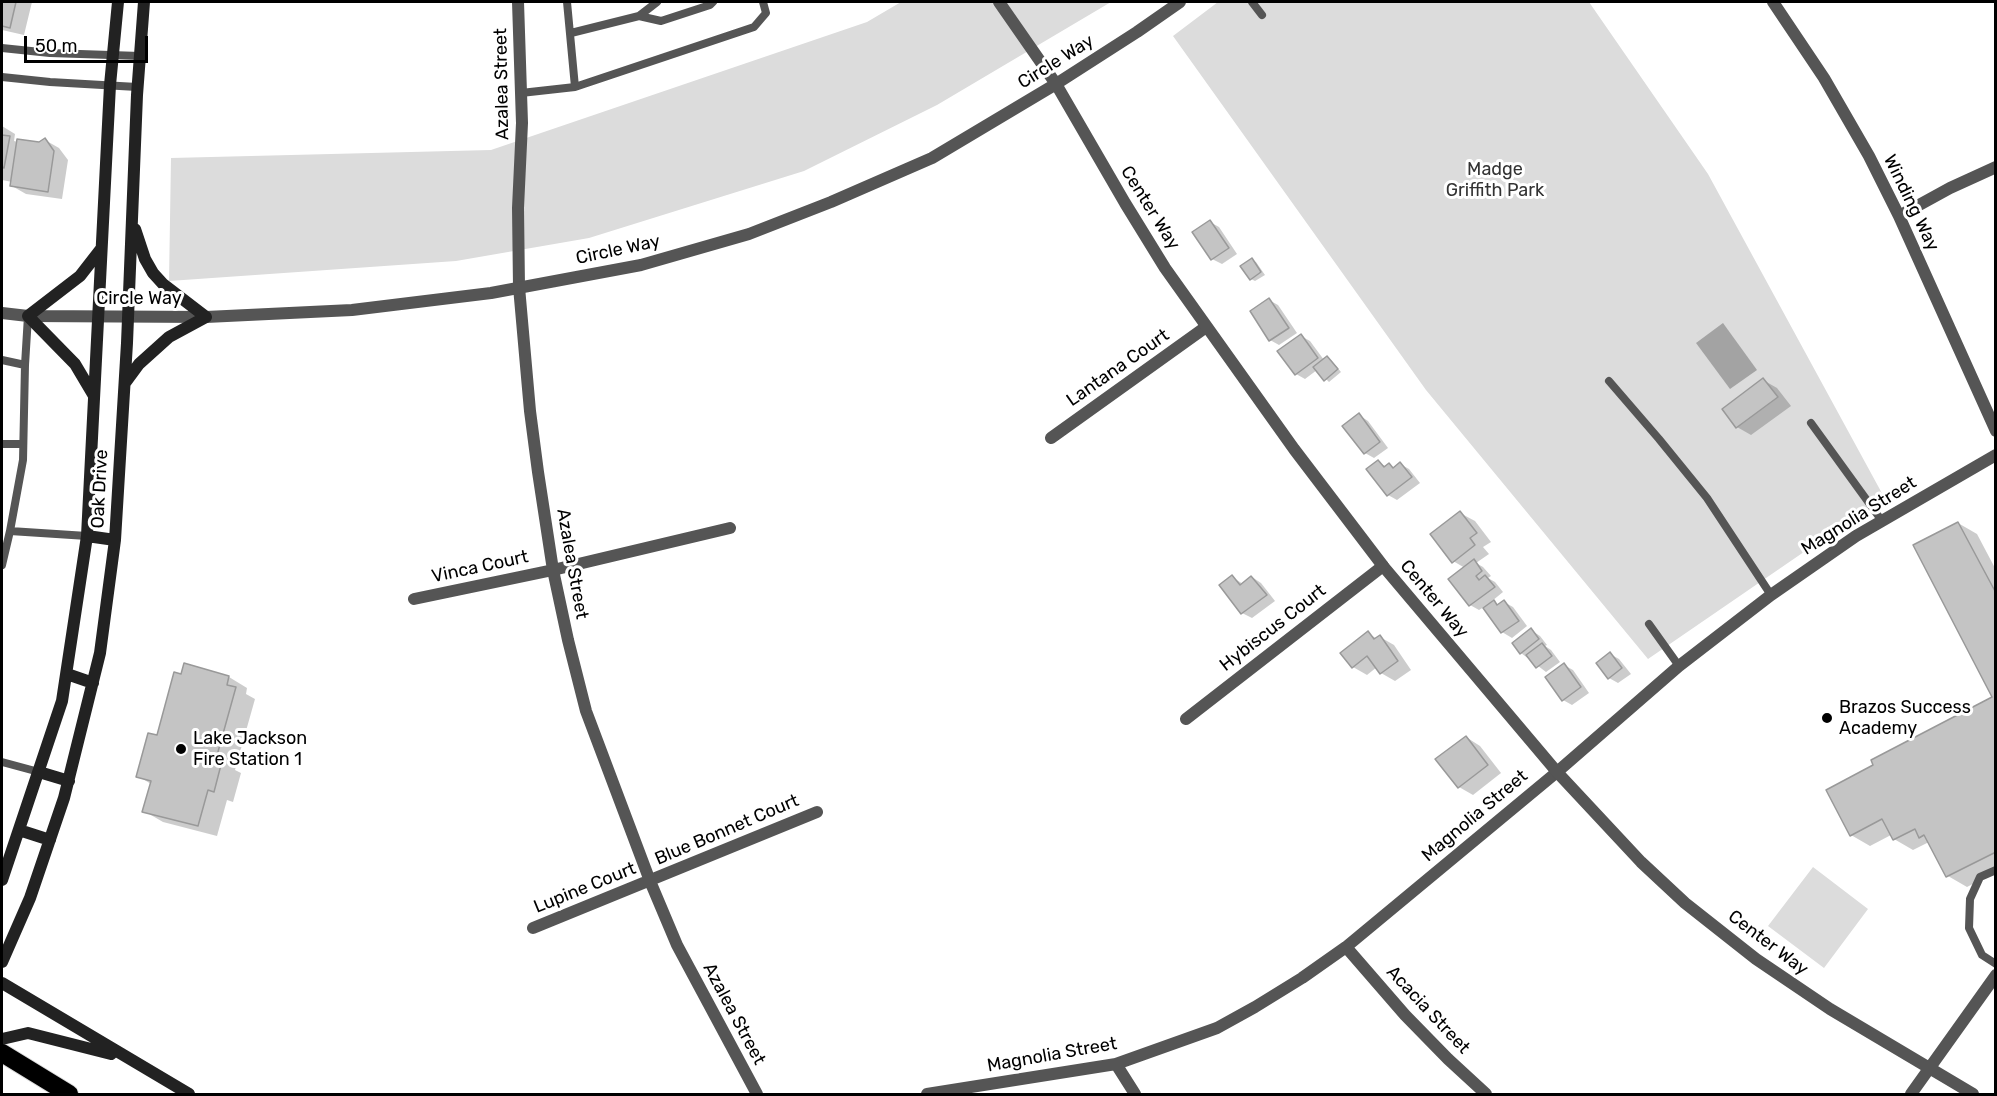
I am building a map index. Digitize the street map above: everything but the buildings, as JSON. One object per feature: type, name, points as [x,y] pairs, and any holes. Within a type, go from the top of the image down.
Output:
[{"type":"highway","points":[[2,1053],[69,1095]]},
{"type":"main road","name":"Oak Drive","points":[[2,880],[62,701],[68,674],[87,536],[110,85],[118,2]]},
{"type":"main road","name":"Oak Drive","points":[[2,962],[30,898],[69,781],[100,653],[115,540],[128,316],[137,87],[144,2]]},
{"type":"main road","points":[[124,384],[139,364],[170,337],[206,317],[163,284],[153,273],[145,260],[132,221]]},
{"type":"main road","points":[[95,397],[75,364],[28,316],[80,276],[102,248]]},
{"type":"main road","points":[[87,536],[115,540]]},
{"type":"main road","points":[[68,674],[93,683]]},
{"type":"main road","points":[[39,772],[69,781]]},
{"type":"main road","points":[[19,830],[50,840]]},
{"type":"main road","points":[[2,983],[189,1095]]},
{"type":"main road","points":[[2,1039],[28,1033],[124,1057]]},
{"type":"street","name":"Azalea Street","points":[[518,2],[522,123],[518,208],[519,287],[530,411],[553,570],[586,711],[650,881],[677,945],[757,1095]]},
{"type":"street","name":"Center Way","points":[[999,2],[1056,84],[1125,203],[1206,327],[1294,449],[1383,566],[1557,772],[1641,862],[1686,903],[1756,959],[1830,1009],[1973,1095]]},
{"type":"street","name":"Circle Way","points":[[2,314],[206,317],[352,310],[480,294],[641,265],[769,226],[932,158],[1056,84],[1180,2]]},
{"type":"street","name":"Winding Way","points":[[1773,2],[1824,78],[1869,156],[1899,216],[1995,431]]},
{"type":"street","points":[[1899,216],[1995,167]]},
{"type":"street","name":"Lantana Court","points":[[1051,438],[1206,327]]},
{"type":"street","name":"Magnolia Street","points":[[927,1095],[1116,1064],[1217,1028],[1302,978],[1346,947],[1557,772],[1679,666],[1771,595],[1856,537],[1995,455]]},
{"type":"street","name":"Vinca Court","points":[[414,599],[553,570],[730,528]]},
{"type":"street","name":"Hybiscus Court","points":[[1186,719],[1383,566]]},
{"type":"street","name":"Blue Bonnet Court","points":[[650,881],[817,812]]},
{"type":"street","name":"Lupine Court","points":[[533,928],[650,881]]},
{"type":"street","name":"Acacia Street","points":[[1346,947],[1405,1015],[1486,1095]]},
{"type":"street","points":[[1911,1095],[1995,975]]},
{"type":"street","points":[[1116,1064],[1135,1095]]},
{"type":"lane","points":[[567,2],[575,87]]},
{"type":"lane","points":[[571,33],[639,16],[657,2]]},
{"type":"lane","points":[[639,16],[661,21],[713,2]]},
{"type":"lane","points":[[521,93],[575,87],[754,27],[766,13],[763,2]]},
{"type":"lane","points":[[1252,2],[1262,15]]},
{"type":"lane","points":[[2,48],[50,53],[140,56]]},
{"type":"lane","points":[[2,77],[30,81],[137,87]]},
{"type":"lane","points":[[2,565],[23,460],[28,316]]},
{"type":"lane","points":[[2,360],[25,365]]},
{"type":"lane","points":[[1609,381],[1707,498],[1771,595]]},
{"type":"lane","points":[[1811,423],[1882,521]]},
{"type":"lane","points":[[2,444],[23,444]]},
{"type":"lane","points":[[2,523],[11,528],[87,536]]},
{"type":"lane","points":[[1649,624],[1679,666]]},
{"type":"lane","points":[[2,762],[39,772]]},
{"type":"lane","points":[[1995,870],[1980,878],[1970,898],[1969,918],[1969,928],[1982,955],[1995,964]]},
{"type":"green space","points":[[901,2],[1111,2],[937,105],[804,171],[589,238],[456,261],[169,281],[171,158],[491,150],[867,22]]},
{"type":"green space","name":"Madge Griffith Park","points":[[1218,2],[1589,2],[1708,174],[1884,497],[1648,659],[1426,390],[1173,36]]},
{"type":"green space","points":[[1813,867],[1868,909],[1824,968],[1768,926]]},
{"type":"shaded area","points":[[1723,323],[1757,370],[1730,389],[1696,343]]},
{"type":"place","name":"Brazos Success Academy","points":[[1827,718]]},
{"type":"place","name":"Lake Jackson Fire Station 1","points":[[181,749]]}]
